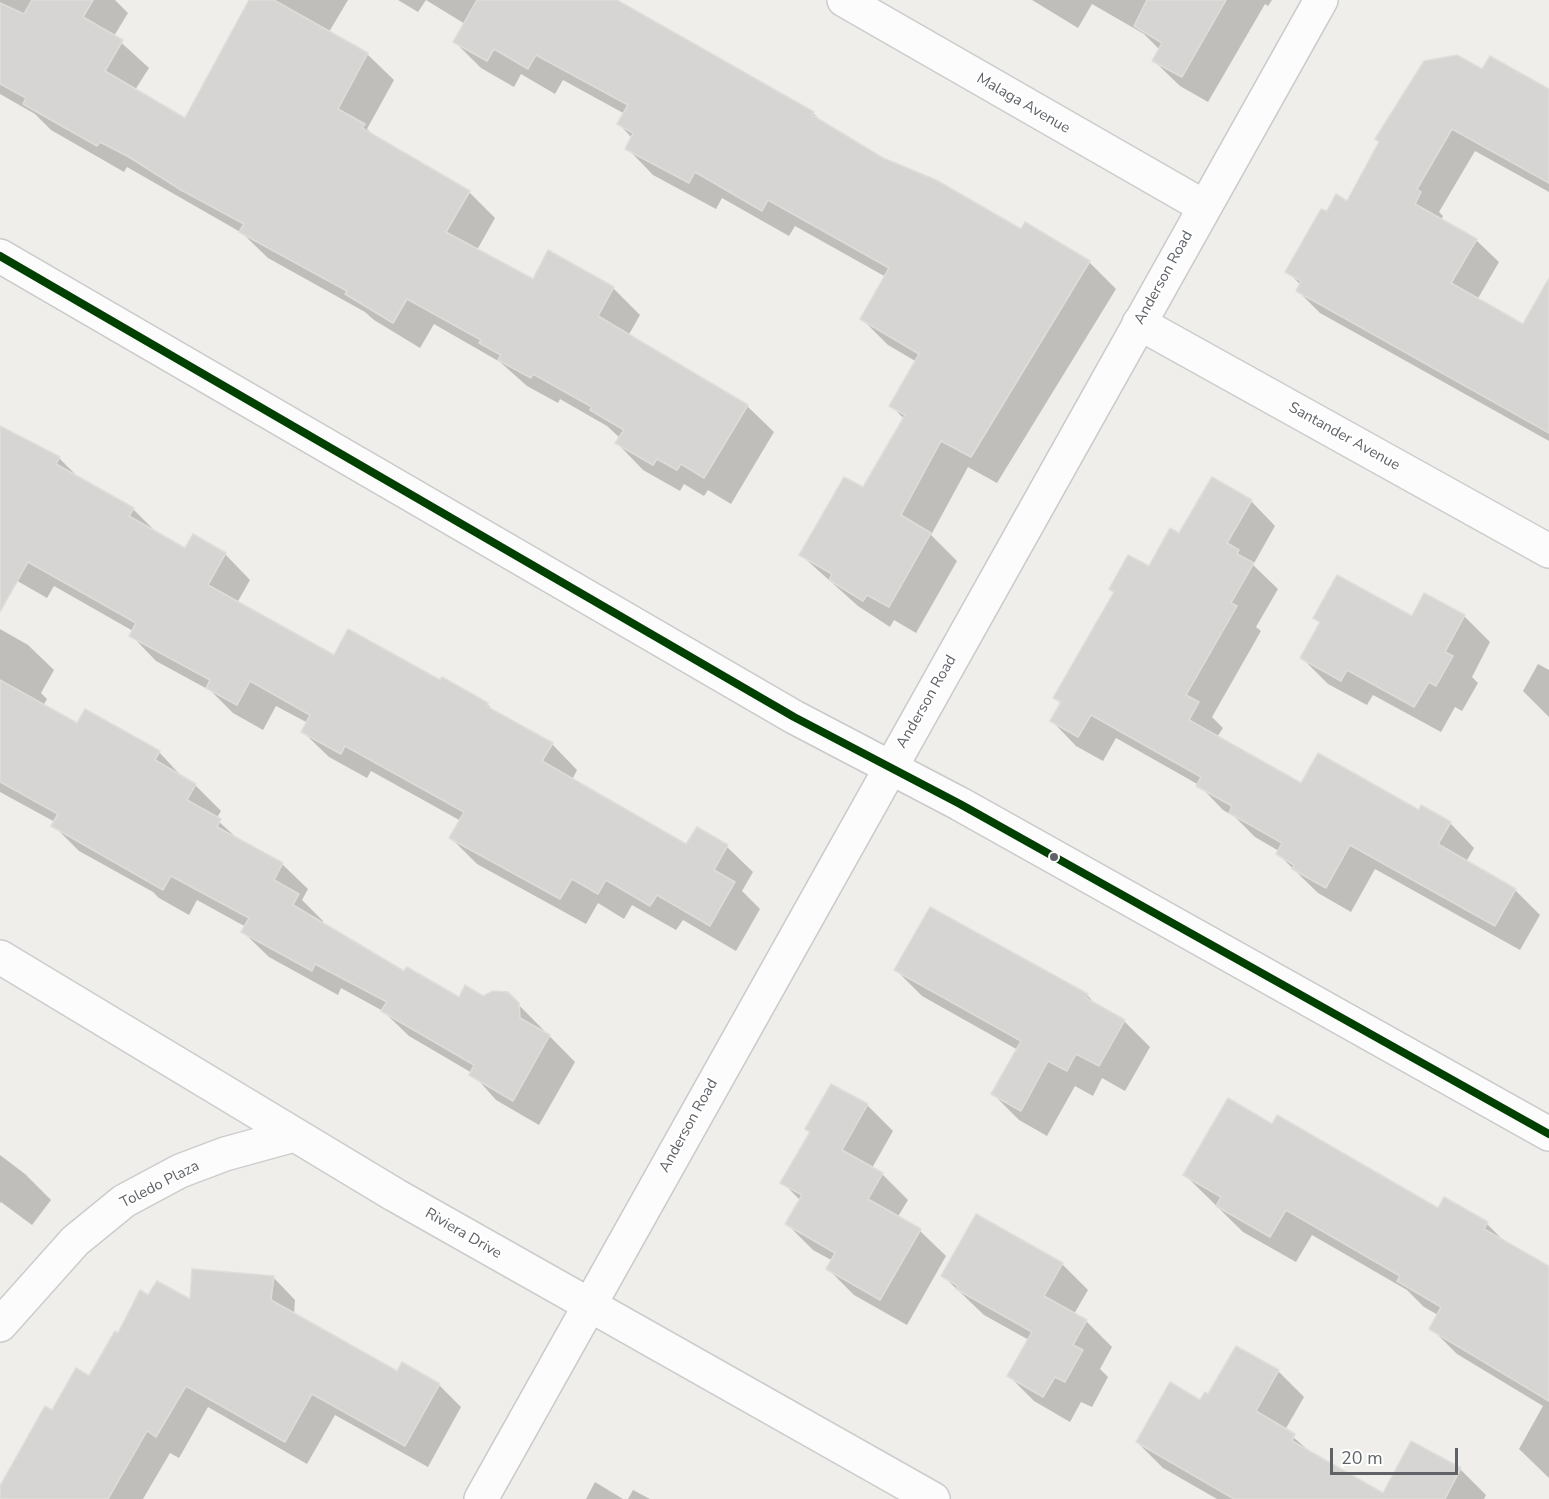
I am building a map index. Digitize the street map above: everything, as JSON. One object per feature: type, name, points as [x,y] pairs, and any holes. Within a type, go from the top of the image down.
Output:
[{"type":"street","name":"Malaga Avenue","points":[[844,0],[1203,206]]},
{"type":"street","name":"Anderson Road","points":[[481,1499],[1203,206],[1321,0]]},
{"type":"street","points":[[0,256],[794,717],[1035,846],[1549,1134]]},
{"type":"street","name":"Santander Avenue","points":[[1139,323],[1549,551]]},
{"type":"street","name":"Riviera Drive","points":[[0,957],[294,1135],[589,1306],[933,1499]]},
{"type":"street","name":"Toledo Plaza","points":[[0,1325],[75,1241],[124,1201],[180,1171],[225,1154],[294,1135]]},
{"type":"building","points":[[32,0],[93,0],[83,17],[123,40],[105,71],[185,118],[249,0],[274,0],[368,53],[338,109],[365,124],[362,128],[470,191],[446,232],[533,279],[548,250],[614,287],[598,316],[748,405],[704,478],[681,464],[677,470],[657,459],[653,465],[615,443],[624,430],[590,410],[592,407],[533,374],[531,378],[498,360],[501,355],[479,343],[481,340],[407,299],[393,323],[345,294],[347,291],[239,232],[244,224],[181,190],[129,157],[100,142],[97,146],[23,104],[26,98],[0,84],[0,3],[24,14]]},
{"type":"building","points":[[477,0],[617,0],[814,112],[812,115],[883,158],[936,180],[1021,229],[1025,222],[1090,261],[971,457],[941,441],[901,515],[931,533],[889,607],[867,595],[863,601],[829,580],[832,574],[799,555],[844,477],[863,487],[905,415],[889,406],[919,354],[860,319],[889,268],[768,200],[762,211],[695,172],[689,183],[625,149],[633,133],[617,124],[628,105],[536,55],[528,69],[494,49],[487,61],[453,42]]},
{"type":"building","points":[[1147,0],[1226,0],[1182,77],[1152,61],[1162,43],[1134,26]]},
{"type":"building","points":[[1457,55],[1482,69],[1490,56],[1549,89],[1549,183],[1452,129],[1417,189],[1421,192],[1415,204],[1477,239],[1451,283],[1523,324],[1549,278],[1549,433],[1296,291],[1301,281],[1285,272],[1321,209],[1327,211],[1336,194],[1347,201],[1379,142],[1375,139],[1424,61]]},
{"type":"building","points":[[0,426],[60,457],[56,464],[134,508],[129,516],[185,548],[193,534],[226,553],[208,585],[334,655],[348,629],[440,680],[442,677],[488,703],[486,706],[553,743],[542,761],[686,844],[697,827],[728,845],[714,870],[735,882],[710,926],[657,895],[650,906],[606,880],[598,894],[572,879],[560,899],[449,838],[464,812],[345,746],[341,754],[301,732],[310,715],[250,681],[237,705],[206,688],[210,680],[129,636],[136,623],[28,562],[0,612]]},
{"type":"building","points":[[1212,477],[1252,500],[1227,543],[1239,550],[1237,554],[1254,563],[1231,603],[1237,606],[1186,695],[1199,702],[1189,720],[1301,783],[1318,753],[1419,810],[1421,805],[1451,822],[1438,844],[1516,889],[1495,926],[1350,845],[1326,888],[1292,869],[1294,865],[1276,854],[1282,843],[1229,813],[1232,806],[1196,786],[1201,777],[1091,715],[1078,737],[1050,721],[1061,702],[1053,698],[1114,592],[1109,589],[1128,555],[1149,566],[1170,528],[1179,533]]},
{"type":"building","points":[[1337,575],[1412,616],[1424,593],[1465,615],[1445,652],[1453,656],[1436,686],[1429,682],[1414,707],[1347,670],[1341,681],[1300,658],[1320,622],[1313,618]]},
{"type":"building","points":[[0,680],[77,723],[85,709],[160,751],[155,760],[196,784],[187,800],[221,819],[217,827],[283,863],[274,880],[299,894],[293,905],[404,971],[407,967],[459,997],[465,985],[483,996],[493,991],[508,992],[519,1003],[520,1018],[550,1035],[513,1101],[469,1075],[474,1065],[381,1011],[387,1002],[315,964],[312,971],[241,932],[249,918],[171,876],[163,890],[51,826],[58,814],[0,782]]},
{"type":"building","points":[[930,907],[1088,994],[1086,998],[1125,1020],[1099,1066],[1076,1054],[1067,1071],[1048,1061],[1021,1111],[991,1094],[1021,1041],[894,970]]},
{"type":"building","points":[[831,1084],[868,1104],[842,1150],[883,1173],[868,1199],[921,1229],[880,1300],[826,1269],[835,1253],[785,1224],[802,1195],[780,1183],[810,1132],[805,1129]]},
{"type":"building","points":[[1228,1098],[1272,1124],[1277,1115],[1438,1208],[1444,1197],[1488,1222],[1484,1229],[1549,1266],[1549,1401],[1429,1329],[1441,1307],[1397,1281],[1400,1276],[1286,1210],[1270,1237],[1216,1206],[1221,1197],[1183,1175]]},
{"type":"building","points":[[976,1214],[1063,1263],[1044,1296],[1087,1320],[1073,1345],[1083,1350],[1065,1382],[1055,1377],[1043,1397],[1007,1376],[1032,1332],[956,1289],[958,1286],[941,1276]]},
{"type":"building","points":[[192,1269],[274,1276],[271,1300],[397,1371],[402,1362],[440,1384],[405,1446],[312,1394],[285,1442],[186,1386],[156,1437],[147,1431],[108,1499],[0,1499],[0,1486],[45,1406],[52,1410],[76,1368],[89,1376],[115,1331],[118,1333],[140,1290],[148,1295],[157,1281],[190,1299]]},
{"type":"building","points":[[1236,1346],[1279,1370],[1256,1411],[1295,1434],[1292,1441],[1383,1493],[1411,1441],[1461,1468],[1445,1499],[1234,1499],[1136,1442],[1170,1382],[1200,1400],[1205,1392],[1208,1394]]},
{"type":"transit line","points":[[0,256],[794,717],[960,804],[1549,1134]]}]
